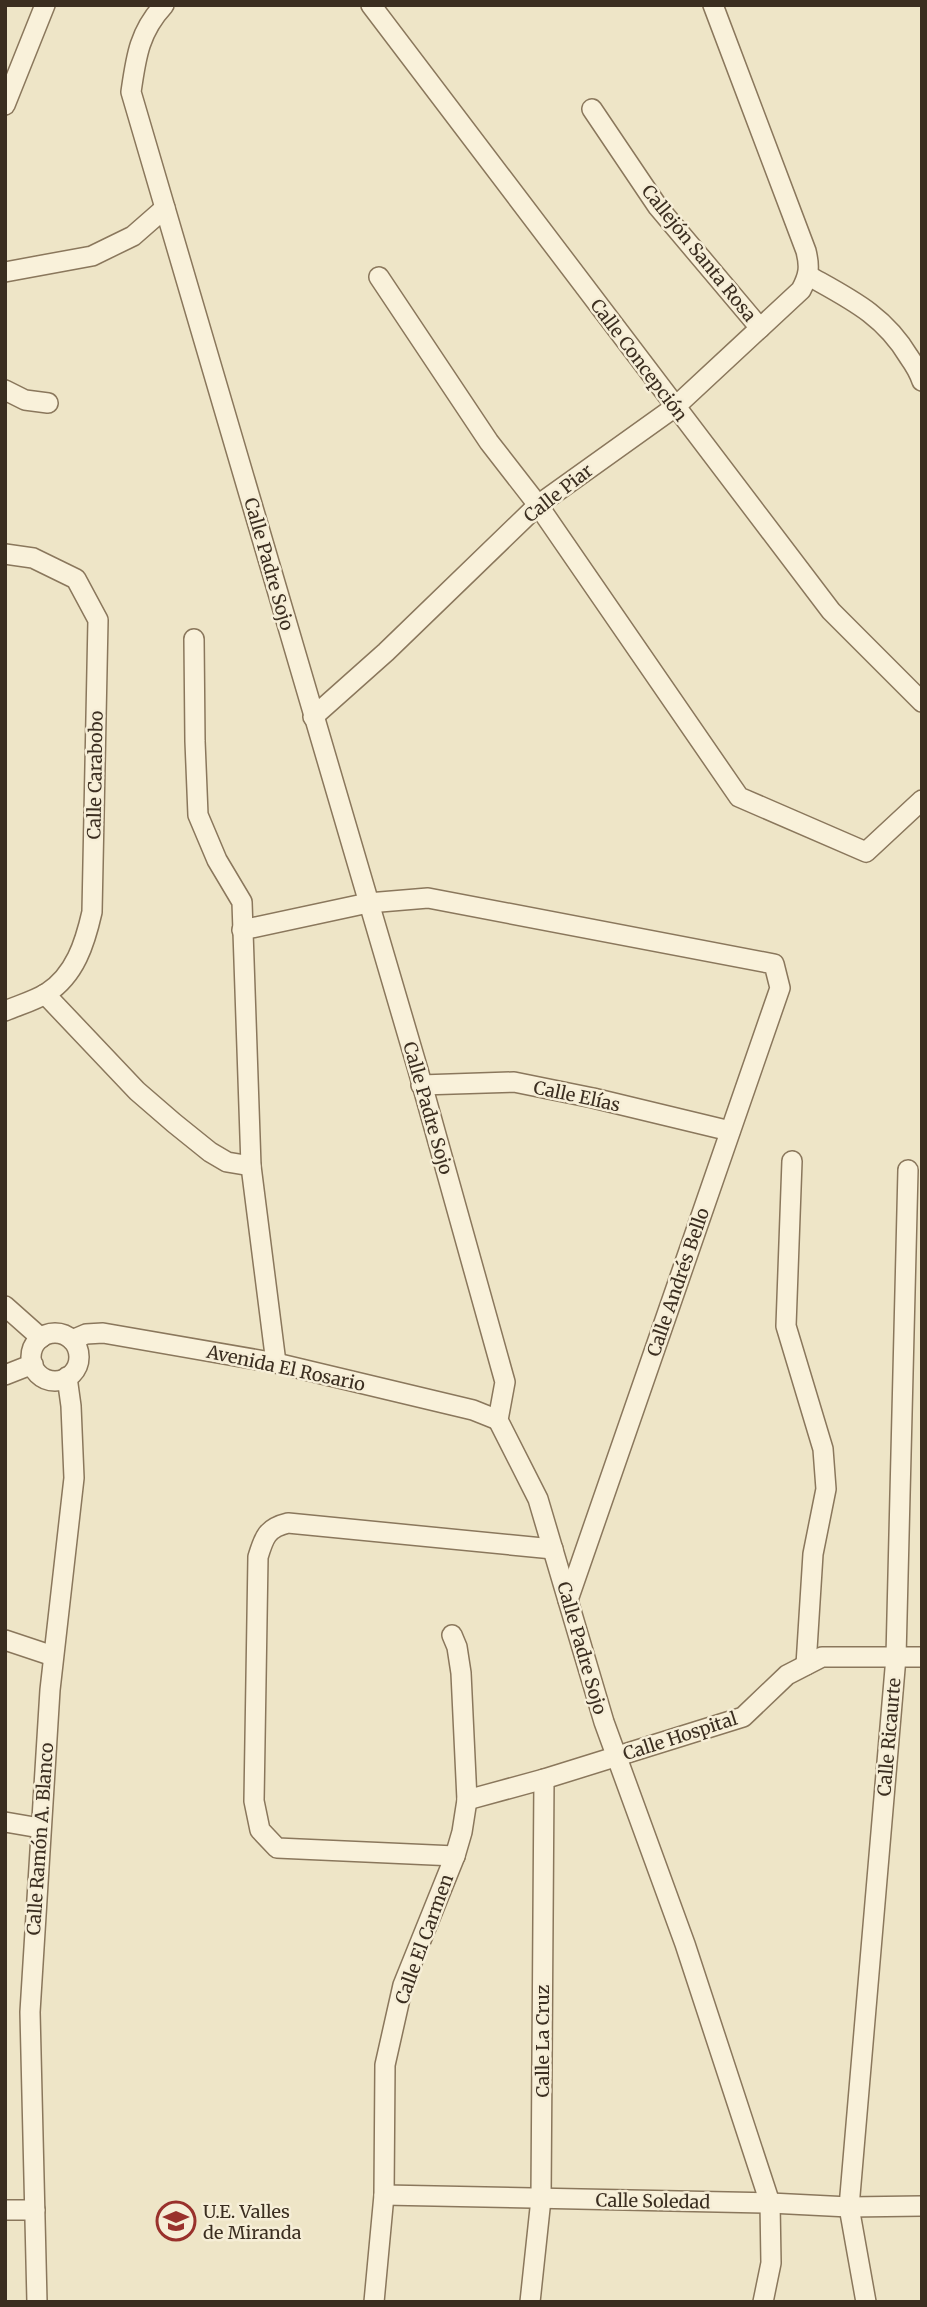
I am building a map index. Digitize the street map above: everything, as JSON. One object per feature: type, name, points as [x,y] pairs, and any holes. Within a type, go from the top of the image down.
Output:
[{"type":"street","points":[[5,105],[45,5]]},
{"type":"street","name":"Calle Padre Sojo","points":[[164,5],[150,20],[136,54],[131,92],[422,1085],[505,1382],[498,1420],[538,1499],[604,1722],[685,1944],[770,2203],[771,2263],[763,2302]]},
{"type":"street","name":"Calle Concepción","points":[[372,5],[831,611],[922,702]]},
{"type":"street","points":[[713,5],[806,251],[808,276],[868,310],[885,324],[901,344],[922,381]]},
{"type":"street","name":"Callejón Santa Rosa","points":[[592,109],[658,207],[760,328]]},
{"type":"street","points":[[5,272],[92,256],[134,236],[165,208]]},
{"type":"street","name":"Calle Piar","points":[[313,717],[386,652],[538,505],[676,407],[801,290],[808,276]]},
{"type":"street","points":[[379,277],[489,442],[538,505],[739,797],[866,852],[922,800]]},
{"type":"street","points":[[5,390],[25,400],[48,403]]},
{"type":"street","name":"Calle Carabobo","points":[[5,554],[33,558],[76,579],[98,620],[92,912],[80,954],[62,982],[45,994],[5,1011]]},
{"type":"street","points":[[194,639],[198,815],[217,860],[242,902],[251,1166],[276,1363]]},
{"type":"street","name":"Calle Andrés Bello","points":[[368,903],[428,898],[775,964],[780,988],[568,1600]]},
{"type":"street","points":[[242,930],[368,903]]},
{"type":"street","points":[[45,994],[137,1091],[174,1123],[227,1162],[251,1166]]},
{"type":"street","name":"Calle Elías","points":[[422,1085],[514,1082],[730,1131]]},
{"type":"street","points":[[792,1161],[786,1326],[823,1449],[826,1489],[813,1554],[806,1665]]},
{"type":"street","name":"Calle Ricaurte","points":[[866,2302],[849,2207],[896,1657],[908,1170]]},
{"type":"street","points":[[7,1310],[41,1338],[33,1349],[33,1364],[45,1378],[56,1380],[75,1371],[79,1361],[78,1350],[72,1340]]},
{"type":"street","name":"Avenida El Rosario","points":[[41,1338],[59,1334],[72,1340],[86,1334],[103,1333],[276,1363],[473,1410],[498,1420]]},
{"type":"street","points":[[5,1374],[33,1364]]},
{"type":"street","name":"Calle Ramón A. Blanco","points":[[37,2302],[30,2012],[53,1656],[74,1478],[67,1377]]},
{"type":"street","points":[[455,1856],[277,1848],[260,1830],[254,1801],[260,1548],[275,1526],[288,1523],[553,1549]]},
{"type":"street","name":"Calle El Carmen","points":[[374,2302],[384,2195],[388,2052],[403,1985],[455,1856],[467,1800],[463,1702],[457,1647],[452,1635]]},
{"type":"street","points":[[5,1640],[53,1656]]},
{"type":"street","name":"Calle Hospital","points":[[467,1800],[743,1717],[787,1675],[822,1657],[922,1657]]},
{"type":"street","name":"Calle La Cruz","points":[[530,2302],[541,2199],[544,1779]]},
{"type":"street","points":[[5,1822],[40,1828]]},
{"type":"street","name":"Calle Soledad","points":[[384,2195],[849,2207],[922,2206]]},
{"type":"street","points":[[5,2210],[35,2210]]},
{"type":"place","name":"U.E. Valles de Miranda","points":[[176,2221]]}]
